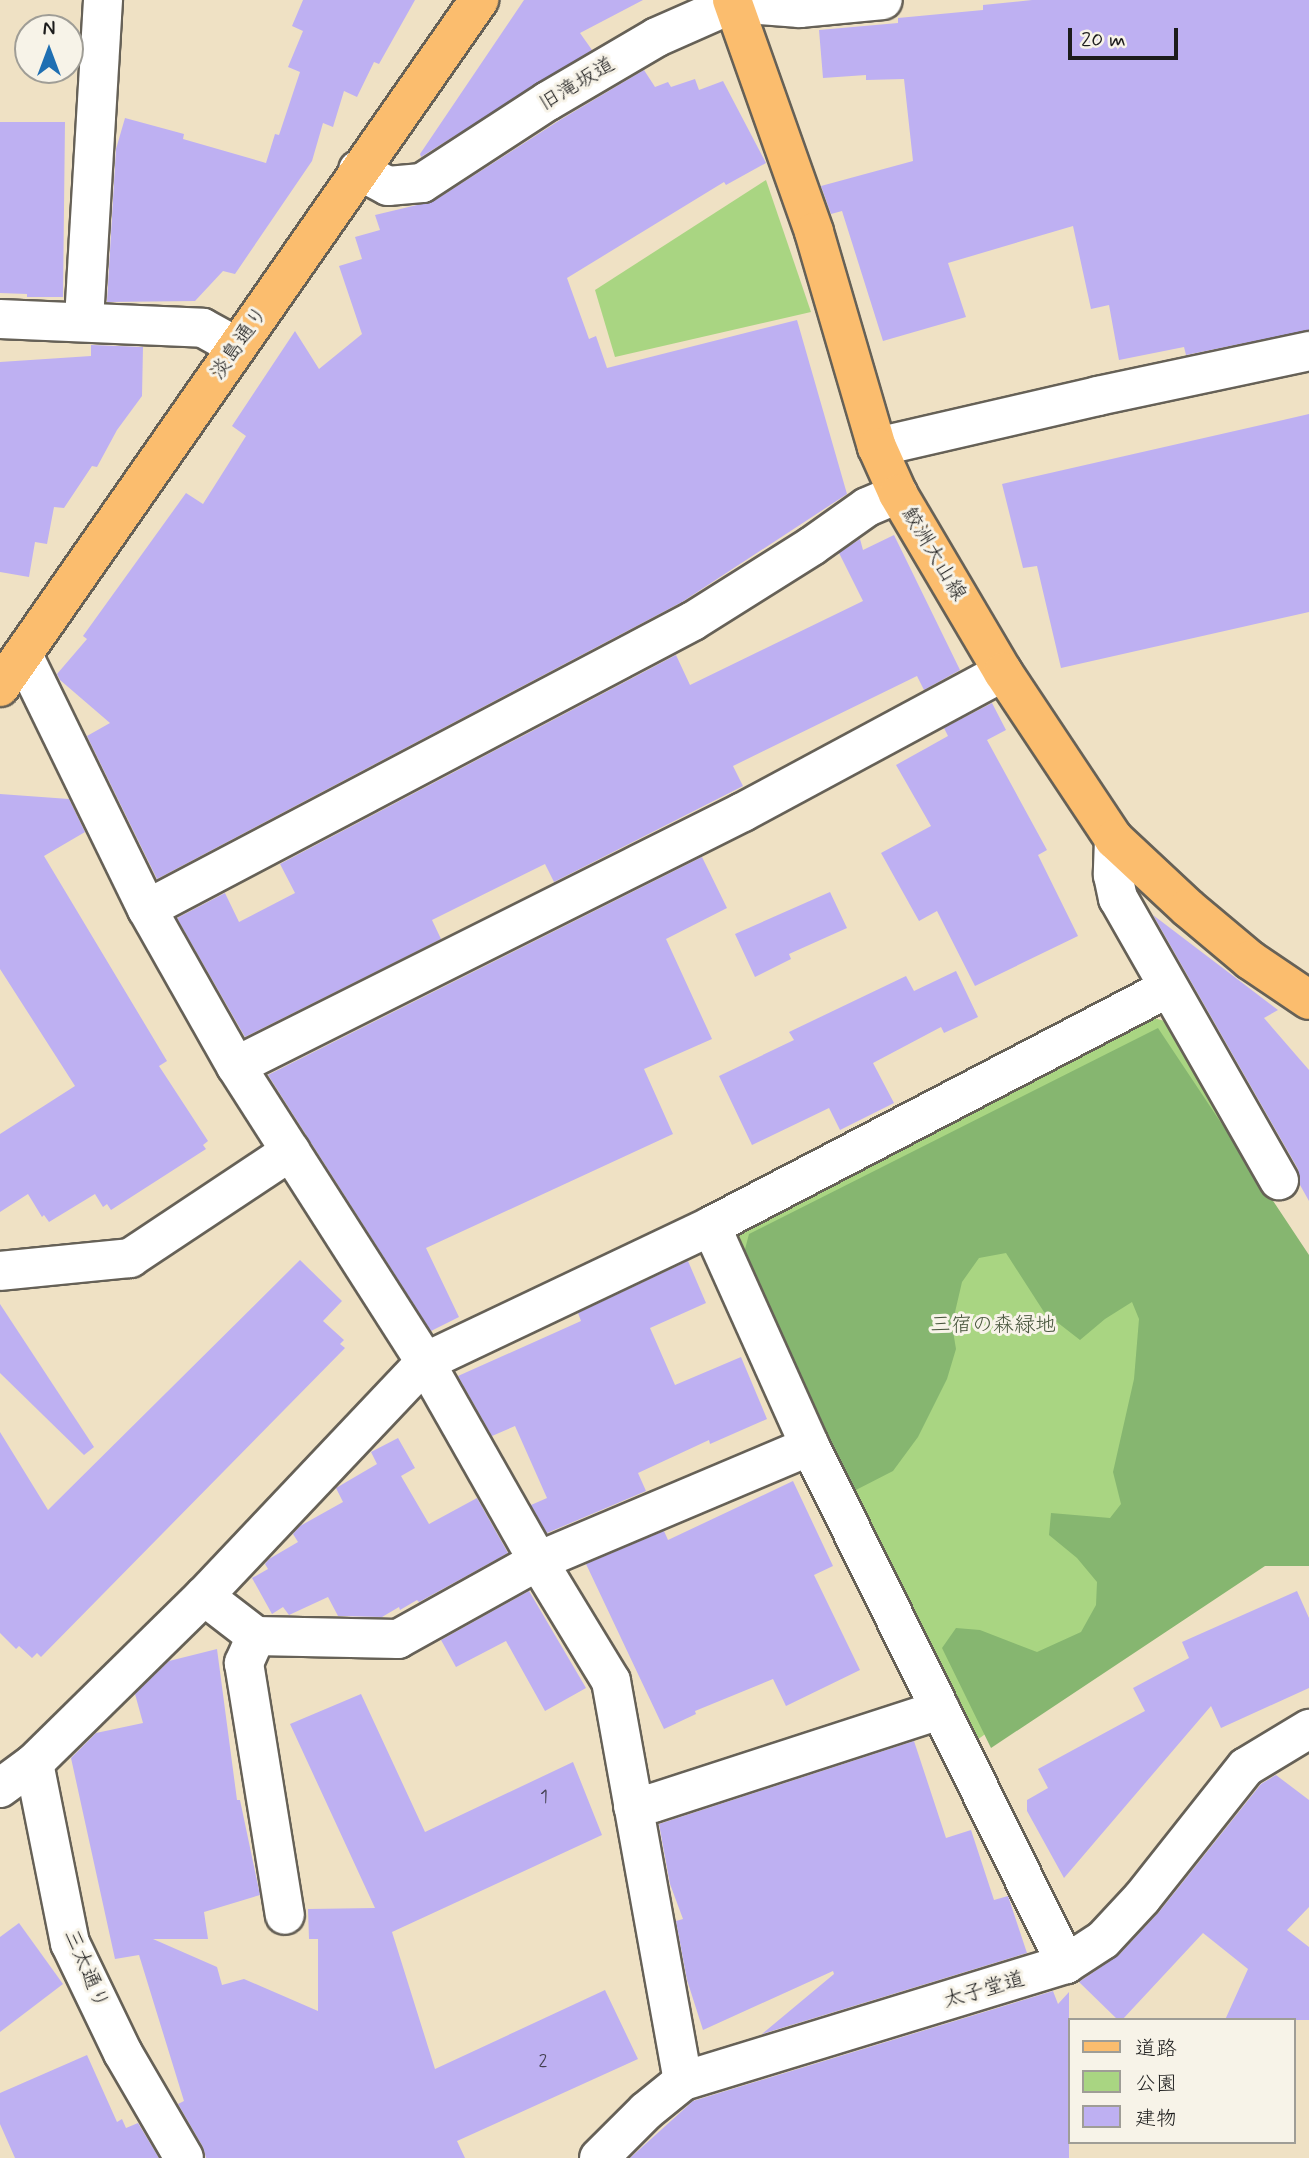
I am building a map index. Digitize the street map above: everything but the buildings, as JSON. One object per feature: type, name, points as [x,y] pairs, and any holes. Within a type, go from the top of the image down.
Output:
[{"type":"main road","name":"淡島通り","points":[[0,687],[358,170],[480,0]]},
{"type":"main road","name":"鮫洲大山線","points":[[733,1],[814,232],[877,447],[898,494],[1003,672],[1114,839],[1188,908],[1250,960],[1309,1000]]},
{"type":"street","points":[[83,320],[103,0]]},
{"type":"street","name":"旧滝坂道","points":[[358,170],[388,186],[422,183],[548,101],[657,37],[733,1],[802,4],[883,0]]},
{"type":"street","points":[[0,319],[83,320],[202,328],[236,346]]},
{"type":"street","points":[[877,447],[1309,351]]},
{"type":"street","points":[[147,909],[693,621],[812,546],[867,507],[898,494]]},
{"type":"street","points":[[23,655],[147,909],[236,1066],[425,1362],[538,1561],[611,1681],[683,2081]]},
{"type":"street","points":[[236,1066],[743,812],[1003,672]]},
{"type":"street","points":[[1114,839],[1113,875],[1118,898],[1279,1180]]},
{"type":"street","points":[[0,1788],[34,1763],[204,1596],[425,1362],[711,1226],[1168,988]]},
{"type":"street","points":[[0,1272],[130,1258],[292,1151]]},
{"type":"street","points":[[711,1226],[810,1446],[1066,1964]]},
{"type":"street","points":[[204,1596],[256,1636],[398,1639],[538,1561],[810,1446]]},
{"type":"street","points":[[256,1636],[244,1663],[285,1915]]},
{"type":"street","points":[[633,1806],[653,1803],[940,1710]]},
{"type":"street","name":"太子堂道","points":[[599,2158],[646,2111],[683,2081],[1066,1964],[1103,1940],[1142,1898],[1246,1767],[1309,1729]]},
{"type":"street","name":"三太通り","points":[[34,1763],[70,1943],[123,2053],[184,2158]]},
{"type":"green space","points":[[766,180],[811,312],[615,357],[595,290]]},
{"type":"green space","name":"三宿の森緑地","points":[[1150,1017],[1172,1023],[1257,1165],[1272,1527],[977,1740],[732,1248],[736,1234]]},
{"type":"green space","name":"三宿の森緑地","points":[[1158,1028],[1309,1255],[1309,1566],[1265,1566],[991,1748],[942,1648],[956,1628],[980,1630],[1037,1652],[1081,1632],[1096,1605],[1097,1582],[1077,1558],[1049,1535],[1051,1513],[1110,1518],[1121,1504],[1113,1472],[1134,1379],[1139,1319],[1132,1302],[1105,1319],[1080,1340],[1044,1312],[1006,1253],[979,1258],[962,1282],[952,1325],[956,1349],[947,1379],[918,1437],[893,1471],[852,1492],[744,1253],[749,1234]]}]
